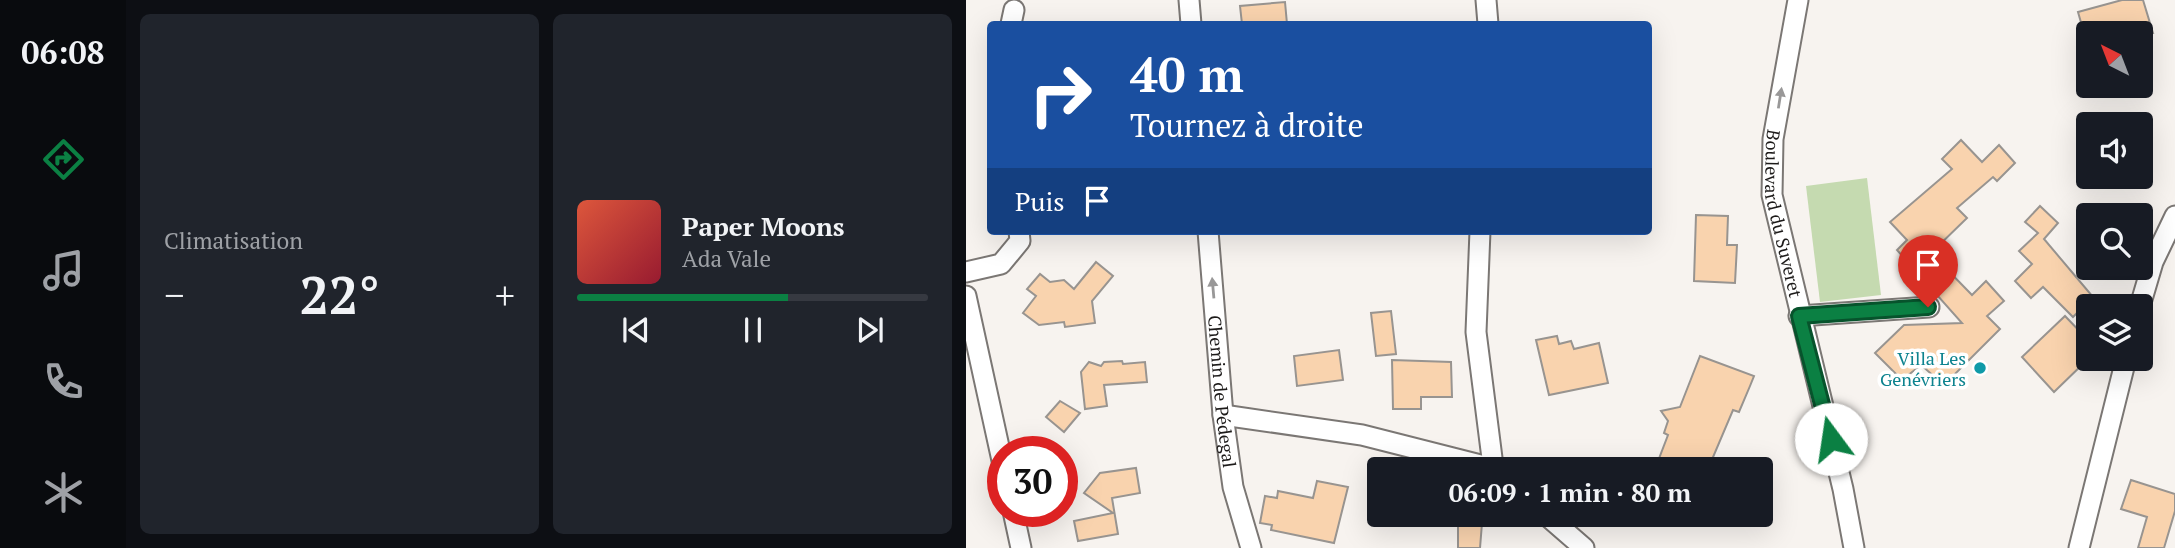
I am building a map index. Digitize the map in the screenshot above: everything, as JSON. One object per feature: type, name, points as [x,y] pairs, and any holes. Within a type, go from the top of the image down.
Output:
[{"type":"street","points":[[1189,0],[1191,21]]},
{"type":"street","points":[[1486,0],[1488,21]]},
{"type":"street","name":"Boulevard du Suveret","points":[[1798,0],[1773,139],[1772,195],[1799,316],[1843,489],[1854,548]]},
{"type":"street","points":[[2143,294],[2153,261],[2175,216]]},
{"type":"street","points":[[966,272],[1001,264],[1020,241],[1019,235]]},
{"type":"street","name":"Chemin de Pédegal","points":[[1208,235],[1223,415],[1233,487],[1251,548]]},
{"type":"street","points":[[1480,235],[1476,332],[1493,457]]},
{"type":"street","points":[[966,296],[997,436]]},
{"type":"street","points":[[1799,316],[1928,307]]},
{"type":"street","points":[[2079,548],[2123,371]]},
{"type":"street","points":[[1223,415],[1362,435],[1451,457]]},
{"type":"street","points":[[1016,527],[1021,548]]},
{"type":"street","points":[[1560,527],[1584,548]]},
{"type":"green space","points":[[1867,178],[1881,295],[1820,302],[1806,186]]},
{"type":"building","points":[[2122,0],[2143,0],[2149,21],[2081,21],[2078,12]]},
{"type":"building","points":[[1285,2],[1287,21],[1242,21],[1240,6]]},
{"type":"building","points":[[1961,140],[1982,162],[1999,145],[2015,163],[1997,181],[1993,177],[1957,208],[1967,218],[1931,253],[1972,295],[1986,281],[2004,301],[1987,316],[2000,329],[1944,385],[1921,365],[1902,380],[1875,353],[1904,325],[1962,323],[1897,250],[1907,240],[1890,222],[1952,169],[1942,159]]},
{"type":"building","points":[[2040,206],[2058,223],[2044,239],[2090,294],[2076,294],[2076,314],[2073,317],[2043,287],[2031,298],[2015,281],[2032,264],[2019,251],[2038,233],[2025,222]]},
{"type":"building","points":[[1696,215],[1728,216],[1727,245],[1737,245],[1735,283],[1694,281]]},
{"type":"building","points":[[1096,262],[1113,276],[1092,301],[1095,323],[1065,327],[1064,322],[1039,325],[1023,313],[1036,296],[1027,289],[1040,274],[1050,282],[1064,280],[1074,289]]},
{"type":"building","points":[[1391,311],[1396,354],[1376,356],[1371,313]]},
{"type":"building","points":[[2065,316],[2076,327],[2076,371],[2054,392],[2022,357]]},
{"type":"building","points":[[1557,336],[1559,344],[1571,341],[1574,349],[1599,343],[1608,383],[1549,395],[1536,340]]},
{"type":"building","points":[[1339,350],[1343,380],[1297,386],[1294,356]]},
{"type":"building","points":[[1700,356],[1754,376],[1739,412],[1733,410],[1713,457],[1660,457],[1668,435],[1664,433],[1668,421],[1661,411],[1680,407]]},
{"type":"building","points":[[1392,360],[1451,362],[1452,397],[1421,397],[1421,409],[1393,409]]},
{"type":"building","points":[[1122,361],[1123,364],[1145,362],[1147,382],[1104,385],[1107,406],[1085,409],[1081,372],[1089,362],[1101,366],[1104,362]]},
{"type":"building","points":[[1060,401],[1080,413],[1064,432],[1046,417]]},
{"type":"building","points":[[1136,468],[1140,493],[1112,498],[1118,534],[1078,541],[1075,527],[1078,527],[1078,520],[1113,513],[1084,493],[1100,473]]},
{"type":"building","points":[[2131,480],[2175,494],[2175,511],[2164,548],[2138,548],[2147,517],[2121,509]]},
{"type":"building","points":[[1317,481],[1348,487],[1334,543],[1271,530],[1272,525],[1260,523],[1265,496],[1277,498],[1278,491],[1313,498]]},
{"type":"building","points":[[1458,527],[1482,527],[1480,548],[1458,548]]},
{"type":"place","name":"Villa Les Genévriers","points":[[1980,368]]},
{"type":"route","points":[[1831,439],[1799,316],[1928,307]]}]
